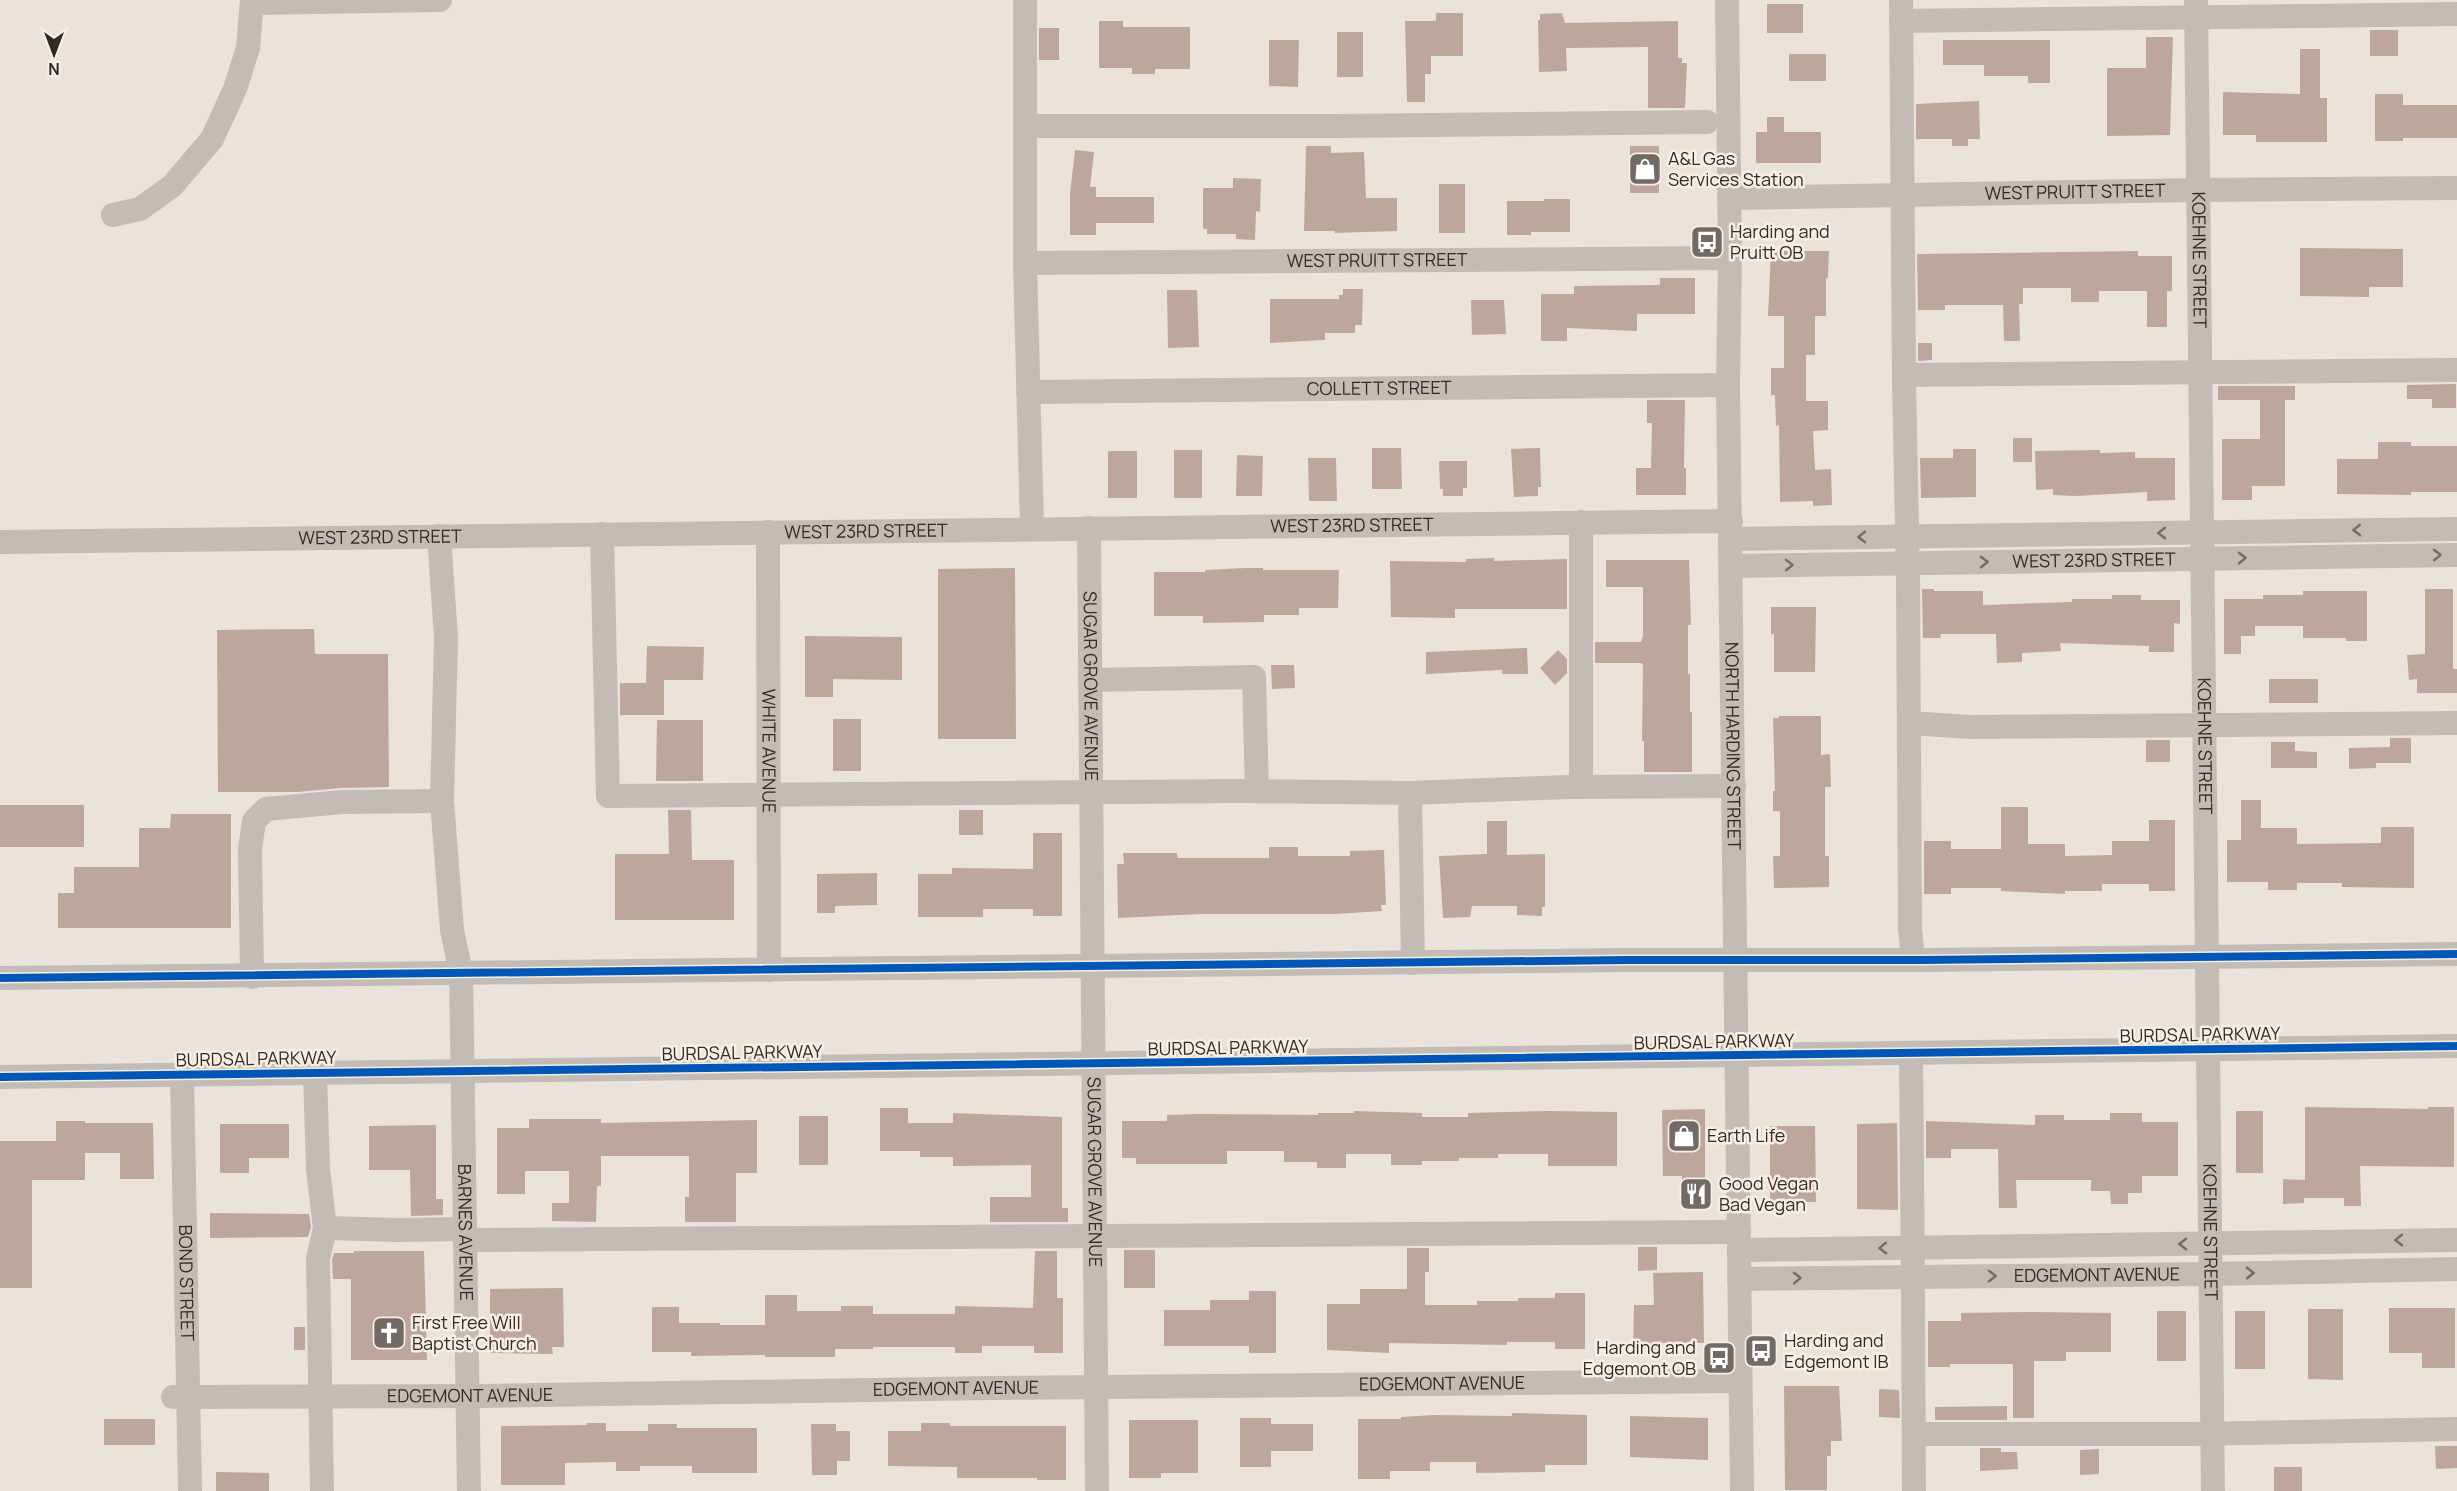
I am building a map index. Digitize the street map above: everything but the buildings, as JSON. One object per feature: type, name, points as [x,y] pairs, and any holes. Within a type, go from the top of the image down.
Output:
[{"type":"street","points":[[113,215],[140,209],[172,186],[212,139],[235,89],[248,48],[252,2],[440,0]]},
{"type":"street","points":[[1025,0],[1025,263],[1032,528]]},
{"type":"street","name":"NORTH HARDING STREET","points":[[1727,0],[1730,258],[1728,385],[1742,1491]]},
{"type":"street","points":[[1913,960],[1910,928],[1908,536],[1904,375],[1901,11],[2196,9],[2457,14]]},
{"type":"street","name":"KOEHNE STREET","points":[[2196,9],[2213,1491]]},
{"type":"street","points":[[1025,126],[1350,126],[1707,122]]},
{"type":"street","name":"WEST PRUITT STREET","points":[[1729,198],[2457,188]]},
{"type":"street","name":"WEST PRUITT STREET","points":[[1025,263],[1730,258]]},
{"type":"street","points":[[1904,375],[2457,370]]},
{"type":"street","name":"COLLETT STREET","points":[[1028,392],[1728,385]]},
{"type":"street","points":[[1581,522],[1581,787]]},
{"type":"street","name":"WEST 23RD STREET","points":[[0,542],[1581,522],[1908,536],[2457,529]]},
{"type":"street","name":"SUGAR GROVE AVENUE","points":[[1089,528],[1097,1491]]},
{"type":"street","name":"WHITE AVENUE","points":[[768,532],[769,970]]},
{"type":"street","points":[[602,534],[608,796],[1257,791],[1410,793],[1581,787],[1734,786]]},
{"type":"street","name":"BARNES AVENUE","points":[[439,537],[446,638],[442,801],[452,930],[461,973],[470,1491]]},
{"type":"street","name":"WEST 23RD STREET","points":[[1731,566],[2457,555]]},
{"type":"street","points":[[1090,680],[1254,677],[1257,791]]},
{"type":"street","points":[[1909,723],[1970,727],[2203,723],[2457,723]]},
{"type":"street","points":[[1410,793],[1413,963]]},
{"type":"street","points":[[252,976],[250,849],[254,821],[266,809],[342,802],[442,801]]},
{"type":"street","points":[[0,978],[2457,954]]},
{"type":"street","name":"BURDSAL PARKWAY","points":[[0,1077],[2457,1047]]},
{"type":"street","points":[[1911,1054],[1914,1491]]},
{"type":"street","points":[[315,1073],[318,1170],[325,1228],[318,1259],[322,1491]]},
{"type":"street","name":"BOND STREET","points":[[182,1075],[181,1397],[190,1491]]},
{"type":"street","name":"EDGEMONT AVENUE","points":[[325,1228],[465,1235],[1739,1241],[1912,1247],[2457,1240]]},
{"type":"street","name":"EDGEMONT AVENUE","points":[[1739,1279],[2457,1269]]},
{"type":"street","name":"EDGEMONT AVENUE","points":[[181,1397],[468,1396],[1740,1381]]},
{"type":"street","points":[[1914,1434],[2457,1429]]},
{"type":"cycle path","points":[[0,978],[1627,960],[1921,960],[2457,954]]},
{"type":"cycle path","points":[[0,1077],[2457,1046]]},
{"type":"place","name":"A&L Gas Services Station","points":[[1645,169]]},
{"type":"place","name":"Harding and Pruitt OB","points":[[1707,242]]},
{"type":"place","name":"Earth Life","points":[[1684,1136]]},
{"type":"place","name":"Good Vegan Bad Vegan","points":[[1696,1194]]},
{"type":"place","name":"First Free Will Baptist Church","points":[[389,1333]]},
{"type":"place","name":"Harding and Edgemont IB","points":[[1761,1351]]},
{"type":"place","name":"Harding and Edgemont OB","points":[[1719,1358]]}]
